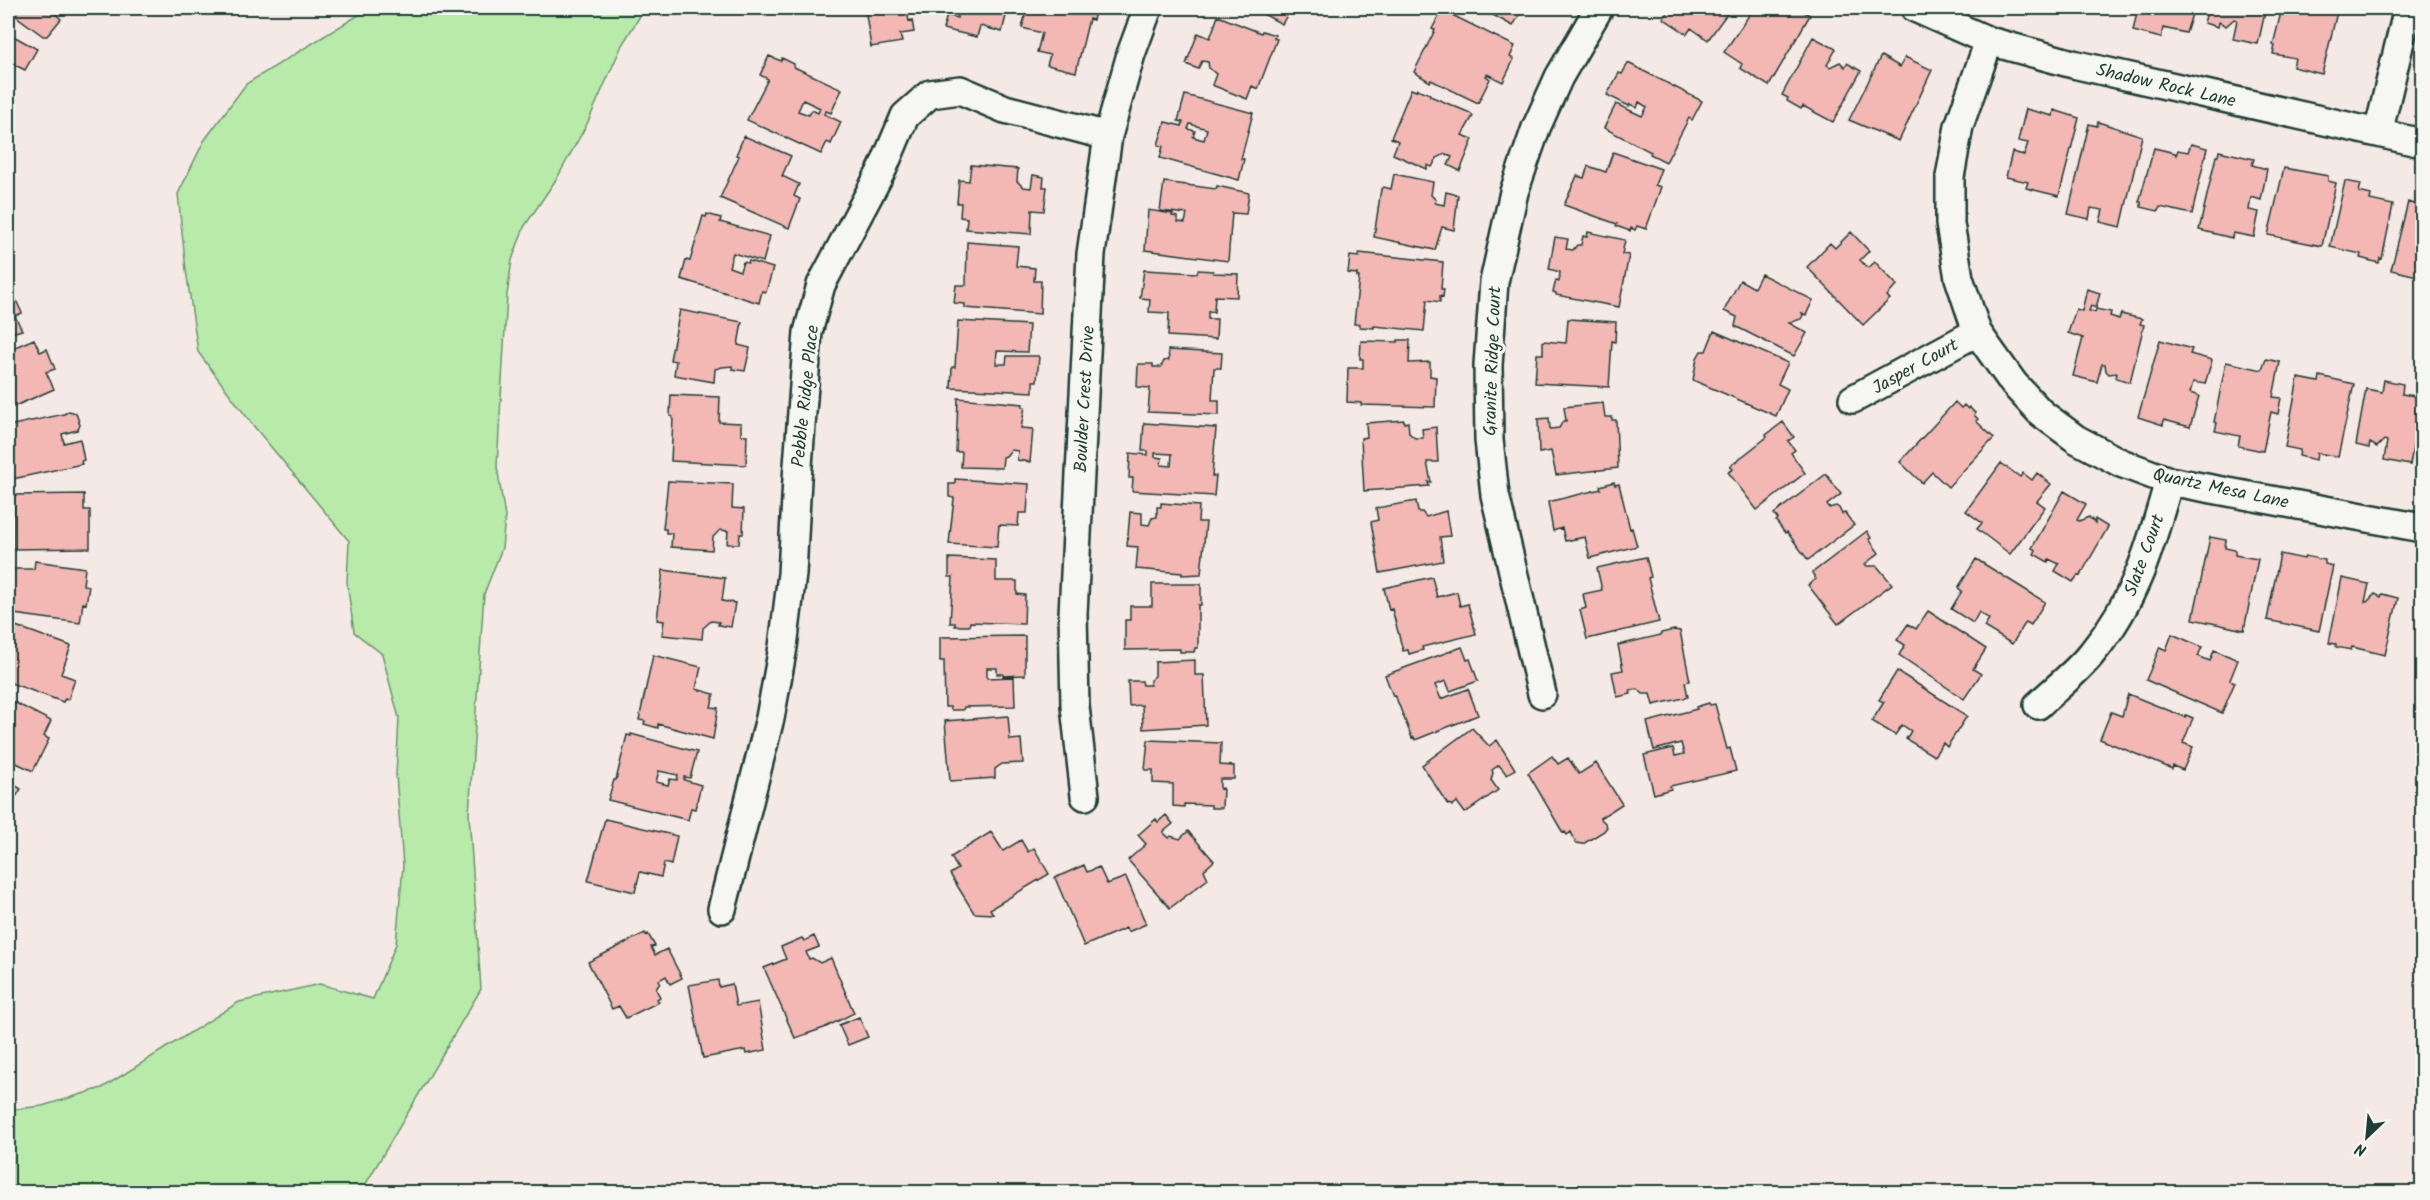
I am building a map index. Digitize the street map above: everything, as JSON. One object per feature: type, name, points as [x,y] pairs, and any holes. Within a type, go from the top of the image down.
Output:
[{"type":"street","name":"Boulder Crest Drive","points":[[1085,796],[1075,706],[1073,614],[1091,254],[1108,136],[1131,54],[1149,8]]},
{"type":"street","name":"Granite Ridge Court","points":[[1542,694],[1495,495],[1489,440],[1488,376],[1494,282],[1514,192],[1536,128],[1559,77],[1599,8]]},
{"type":"street","name":"Shadow Rock Lane","points":[[1915,8],[1989,41],[2073,64],[2422,143]]},
{"type":"street","points":[[2378,133],[2408,8]]},
{"type":"street","name":"Quartz Mesa Lane","points":[[1989,41],[1959,126],[1950,177],[1950,224],[1959,278],[1977,332],[2014,384],[2041,413],[2076,439],[2121,463],[2169,481],[2422,528]]},
{"type":"street","name":"Pebble Ridge Place","points":[[722,909],[770,718],[783,647],[792,574],[797,468],[808,333],[821,285],[883,168],[905,116],[930,94],[960,90],[1005,109],[1108,136]]},
{"type":"street","name":"Jasper Court","points":[[1853,399],[1977,332]]},
{"type":"street","name":"Slate Court","points":[[2038,705],[2091,655],[2116,621],[2134,590],[2150,548],[2169,481]]},
{"type":"green space","points":[[370,8],[645,8],[622,45],[587,124],[557,178],[524,227],[512,260],[507,295],[497,466],[505,517],[502,548],[484,594],[469,814],[481,989],[361,1192],[8,1192],[8,1110],[42,1106],[102,1088],[239,1002],[320,984],[373,999],[396,944],[403,866],[396,775],[399,718],[382,654],[354,632],[347,582],[349,541],[252,424],[198,352],[178,194],[204,141],[246,84]]},
{"type":"building","points":[[8,8],[49,8],[61,19],[47,36],[43,36]]},
{"type":"building","points":[[865,8],[931,8],[907,12],[909,21],[912,20],[914,32],[900,34],[902,42],[871,47]]},
{"type":"building","points":[[955,8],[1008,8],[1002,32],[980,26],[977,37],[943,29],[947,15],[957,18],[959,11]]},
{"type":"building","points":[[1027,8],[1096,8],[1093,20],[1089,19],[1076,72],[1047,65],[1050,55],[1037,52],[1042,33],[1022,28]]},
{"type":"building","points":[[1252,8],[1291,8],[1282,24]]},
{"type":"building","points":[[1480,8],[1523,8],[1513,26]]},
{"type":"building","points":[[1668,8],[1731,8],[1708,40],[1691,28],[1687,34],[1663,18],[1670,9]]},
{"type":"building","points":[[1754,8],[1797,8],[1810,15],[1769,86],[1740,68],[1742,64],[1724,52]]},
{"type":"building","points":[[2060,8],[2080,8],[2078,14]]},
{"type":"building","points":[[2138,8],[2194,8],[2186,33],[2163,28],[2161,38],[2133,31]]},
{"type":"building","points":[[2208,8],[2266,8],[2258,44],[2233,39],[2237,20],[2234,19],[2226,26],[2219,22],[2218,27],[2204,23]]},
{"type":"building","points":[[2282,8],[2338,8],[2322,74],[2293,67],[2295,58],[2273,54]]},
{"type":"building","points":[[1442,10],[1515,46],[1510,57],[1514,59],[1503,82],[1487,74],[1486,76],[1490,79],[1478,103],[1431,80],[1430,82],[1414,72],[1435,30],[1432,29]]},
{"type":"building","points":[[1218,16],[1261,33],[1262,31],[1275,35],[1274,38],[1277,39],[1258,89],[1252,86],[1247,99],[1212,85],[1216,74],[1209,68],[1208,62],[1202,61],[1198,69],[1186,64],[1198,33],[1210,38]]},
{"type":"building","points":[[8,33],[37,49],[25,70],[15,65],[9,77],[13,79],[8,89]]},
{"type":"building","points":[[1813,37],[1836,49],[1827,65],[1830,67],[1840,62],[1845,67],[1847,63],[1861,71],[1833,122],[1803,106],[1801,109],[1787,101],[1788,98],[1782,95]]},
{"type":"building","points":[[769,56],[781,61],[782,58],[794,64],[794,67],[842,89],[831,113],[826,111],[824,114],[841,122],[831,144],[827,142],[821,154],[747,120],[768,79],[760,75]],"holes":[[[803,100],[820,108],[818,113],[812,110],[809,115],[798,111]]]},
{"type":"building","points":[[1881,56],[1900,67],[1905,57],[1932,70],[1899,141],[1849,120]]},
{"type":"building","points":[[1628,63],[1702,101],[1692,120],[1689,118],[1666,162],[1604,128],[1616,104],[1642,116],[1647,107],[1639,102],[1637,108],[1630,104],[1629,106],[1607,95],[1619,73],[1622,74]]},
{"type":"building","points":[[1411,89],[1430,94],[1473,116],[1462,135],[1473,139],[1460,171],[1448,165],[1452,157],[1445,154],[1437,158],[1432,167],[1427,165],[1427,169],[1393,154],[1398,141],[1391,138]]},
{"type":"building","points":[[1185,95],[1253,113],[1241,159],[1244,159],[1239,180],[1160,158],[1163,146],[1158,145],[1165,122],[1182,126],[1183,122],[1178,121]],"holes":[[[1190,124],[1207,129],[1204,140],[1193,137],[1195,131],[1188,129]]]},
{"type":"building","points":[[2026,109],[2053,116],[2054,110],[2079,118],[2059,196],[2026,188],[2028,182],[2006,177],[2012,152],[2024,155],[2028,143],[2018,141]]},
{"type":"building","points":[[2098,122],[2142,136],[2121,227],[2100,222],[2103,210],[2091,208],[2089,219],[2068,214],[2089,124],[2097,126]]},
{"type":"building","points":[[744,136],[791,156],[782,176],[799,184],[794,196],[800,199],[789,228],[720,198],[739,156],[736,155]]},
{"type":"building","points":[[2191,144],[2207,148],[2192,214],[2160,207],[2158,211],[2141,207],[2141,202],[2139,202],[2154,148],[2176,155],[2178,150],[2188,152]]},
{"type":"building","points":[[2219,151],[2254,159],[2252,165],[2267,169],[2261,200],[2251,197],[2249,210],[2259,212],[2254,237],[2233,233],[2232,238],[2199,230]]},
{"type":"building","points":[[1613,152],[1661,169],[1655,185],[1661,187],[1646,229],[1637,226],[1635,230],[1631,228],[1630,231],[1564,205],[1577,176],[1584,178],[1588,166],[1606,172]]},
{"type":"building","points":[[971,165],[1018,169],[1017,181],[1023,187],[1031,188],[1033,175],[1044,177],[1043,187],[1047,187],[1044,211],[1032,210],[1031,234],[966,229],[967,218],[960,217],[961,203],[957,203],[959,180],[969,181]]},
{"type":"building","points":[[2284,168],[2328,176],[2328,181],[2336,183],[2322,246],[2268,235]]},
{"type":"building","points":[[1394,174],[1433,182],[1431,195],[1436,200],[1435,203],[1444,205],[1446,192],[1458,195],[1454,230],[1442,227],[1435,250],[1374,237],[1381,189],[1384,187],[1391,189]]},
{"type":"building","points":[[2345,181],[2361,184],[2359,192],[2371,195],[2370,200],[2393,205],[2382,259],[2380,258],[2379,263],[2360,258],[2361,254],[2330,247]]},
{"type":"building","points":[[1164,182],[1216,189],[1217,186],[1249,193],[1246,214],[1232,213],[1228,261],[1145,250],[1148,210],[1173,214],[1172,216],[1178,217],[1178,222],[1185,223],[1187,214],[1160,211]]},
{"type":"building","points":[[2408,202],[2422,207],[2422,277],[2391,270]]},
{"type":"building","points":[[707,214],[721,218],[720,222],[770,236],[763,262],[733,253],[729,267],[740,271],[743,262],[748,263],[749,261],[773,268],[766,292],[762,291],[759,303],[681,279],[686,260],[690,261],[703,216],[706,217]]},
{"type":"building","points":[[1588,232],[1625,240],[1622,254],[1629,255],[1619,307],[1556,295],[1553,292],[1556,280],[1559,281],[1560,272],[1549,269],[1555,237],[1568,239],[1566,249],[1573,250],[1577,245],[1581,245],[1583,236],[1587,237]]},
{"type":"building","points":[[1851,232],[1869,251],[1860,260],[1868,268],[1875,262],[1897,285],[1887,296],[1890,299],[1863,325],[1807,267],[1830,243],[1835,248]]},
{"type":"building","points":[[967,242],[1018,246],[1016,266],[1035,268],[1034,281],[1041,281],[1040,314],[965,308],[965,304],[954,303],[956,285],[966,285]]},
{"type":"building","points":[[1359,253],[1443,262],[1441,289],[1444,289],[1443,297],[1440,296],[1440,302],[1427,300],[1424,331],[1374,326],[1374,328],[1360,327],[1360,324],[1354,324],[1359,277],[1357,274],[1348,273],[1350,256],[1359,257]]},
{"type":"building","points":[[1144,270],[1197,273],[1198,270],[1238,274],[1237,297],[1215,296],[1214,312],[1208,311],[1208,319],[1217,319],[1216,339],[1168,336],[1169,313],[1149,312],[1150,299],[1140,298]]},
{"type":"building","points":[[1761,274],[1813,300],[1806,315],[1802,313],[1801,319],[1789,323],[1807,333],[1794,356],[1735,326],[1737,317],[1724,311],[1740,280],[1754,288]]},
{"type":"building","points":[[8,283],[22,313],[15,316],[22,330],[8,334]]},
{"type":"building","points":[[2087,289],[2100,293],[2096,308],[2091,306],[2089,311],[2095,312],[2096,309],[2111,312],[2110,316],[2119,319],[2121,314],[2142,319],[2140,324],[2144,325],[2130,382],[2116,378],[2117,373],[2109,374],[2105,364],[2102,364],[2097,382],[2073,376],[2083,338],[2068,333],[2076,309],[2082,311]]},
{"type":"building","points":[[680,310],[742,322],[738,345],[750,348],[745,371],[732,369],[732,366],[715,369],[714,382],[674,375],[676,361],[670,360]]},
{"type":"building","points":[[1568,319],[1616,322],[1615,342],[1612,341],[1609,387],[1535,383],[1537,354],[1543,354],[1543,341],[1566,343]]},
{"type":"building","points":[[958,321],[1029,325],[1027,352],[997,351],[996,364],[1006,364],[1007,356],[1039,356],[1037,381],[1033,381],[1033,392],[951,388]]},
{"type":"building","points":[[1714,331],[1788,363],[1778,384],[1788,389],[1776,416],[1693,380],[1697,358],[1701,351],[1706,351]]},
{"type":"building","points":[[34,339],[40,352],[47,349],[55,369],[46,372],[54,389],[8,409],[8,350]]},
{"type":"building","points":[[1398,340],[1410,340],[1409,363],[1430,362],[1430,376],[1436,377],[1435,407],[1361,405],[1361,403],[1347,402],[1348,368],[1363,368],[1363,359],[1360,359],[1361,341],[1398,342]]},
{"type":"building","points":[[2160,340],[2192,349],[2190,354],[2212,360],[2205,384],[2193,382],[2190,393],[2199,396],[2190,427],[2164,420],[2163,425],[2138,417]]},
{"type":"building","points":[[1168,350],[1222,353],[1221,368],[1214,368],[1212,400],[1219,400],[1219,415],[1148,412],[1150,388],[1137,387],[1138,364],[1153,364],[1153,367],[1161,367],[1164,361],[1169,360]]},
{"type":"building","points":[[2266,359],[2280,362],[2273,397],[2281,398],[2278,414],[2271,412],[2263,451],[2238,446],[2240,436],[2215,431],[2217,423],[2214,422],[2226,362],[2262,370]]},
{"type":"building","points":[[2320,376],[2354,384],[2338,457],[2317,453],[2316,460],[2299,456],[2300,450],[2285,447],[2298,378],[2319,382]]},
{"type":"building","points":[[2384,380],[2403,384],[2402,394],[2415,396],[2415,399],[2421,400],[2410,465],[2384,460],[2387,441],[2384,440],[2377,447],[2370,443],[2369,448],[2356,445],[2366,389],[2382,392]]},
{"type":"building","points":[[671,395],[720,397],[719,422],[741,423],[741,435],[747,435],[746,465],[671,461],[673,417],[670,416]]},
{"type":"building","points":[[958,398],[1023,404],[1022,407],[1025,407],[1021,428],[1033,429],[1030,462],[1017,460],[1018,451],[1011,450],[1003,457],[1002,468],[961,467],[962,452],[956,452]]},
{"type":"building","points":[[1955,402],[1961,408],[1964,405],[1968,409],[1969,407],[1978,419],[1976,421],[1994,438],[1948,487],[1932,472],[1922,483],[1900,462]]},
{"type":"building","points":[[1603,403],[1605,417],[1612,417],[1612,420],[1616,420],[1618,468],[1556,475],[1551,451],[1539,453],[1538,419],[1549,418],[1550,429],[1559,428],[1563,421],[1566,421],[1564,407]]},
{"type":"building","points":[[69,411],[76,413],[80,425],[77,430],[62,434],[64,443],[80,439],[84,460],[81,461],[82,464],[8,480],[8,426]]},
{"type":"building","points":[[1404,420],[1404,423],[1408,422],[1409,433],[1415,438],[1423,438],[1422,429],[1436,427],[1438,462],[1427,462],[1431,482],[1428,482],[1429,486],[1364,491],[1361,438],[1367,437],[1366,423]]},
{"type":"building","points":[[1783,422],[1794,437],[1788,441],[1795,450],[1791,453],[1805,473],[1757,510],[1728,472],[1733,469],[1730,466]]},
{"type":"building","points":[[1144,423],[1216,428],[1212,476],[1216,476],[1214,496],[1132,491],[1133,478],[1129,478],[1130,453],[1148,455],[1148,451],[1142,451]],"holes":[[[1155,453],[1172,454],[1171,466],[1161,465],[1162,458],[1155,457]]]},
{"type":"building","points":[[2001,463],[2020,477],[2023,473],[2032,480],[2037,473],[2051,484],[2037,501],[2045,507],[2010,554],[1977,529],[1982,523],[1966,511]]},
{"type":"building","points":[[1826,474],[1841,494],[1827,505],[1829,508],[1836,506],[1839,508],[1854,525],[1808,560],[1776,521],[1778,519],[1774,514]]},
{"type":"building","points":[[955,479],[1029,484],[1027,513],[1019,513],[1018,526],[999,525],[997,547],[949,544],[954,498],[949,497],[949,484],[955,484]]},
{"type":"building","points":[[668,481],[733,484],[732,508],[744,509],[743,534],[740,534],[739,544],[727,544],[728,531],[720,530],[713,537],[712,550],[671,547],[672,533],[666,533],[666,529],[663,529]]},
{"type":"building","points":[[1614,482],[1615,485],[1619,484],[1630,529],[1632,528],[1637,546],[1590,558],[1585,537],[1565,541],[1562,528],[1553,531],[1548,502],[1601,489],[1600,486]]},
{"type":"building","points":[[2064,491],[2086,504],[2077,520],[2089,517],[2095,523],[2095,519],[2108,527],[2080,576],[2078,575],[2073,582],[2055,571],[2059,564],[2049,559],[2048,562],[2034,554],[2036,550],[2032,548]]},
{"type":"building","points":[[84,494],[84,510],[90,510],[90,548],[13,549],[14,495]]},
{"type":"building","points":[[1416,501],[1418,512],[1422,512],[1426,517],[1446,511],[1450,536],[1440,537],[1443,561],[1380,573],[1371,522],[1378,520],[1376,508]]},
{"type":"building","points":[[1161,503],[1199,506],[1198,522],[1206,522],[1201,574],[1182,575],[1182,573],[1136,569],[1138,547],[1127,546],[1130,512],[1142,513],[1142,524],[1149,525],[1152,518],[1157,517],[1157,507],[1161,507]]},
{"type":"building","points":[[1867,531],[1871,538],[1869,539],[1879,553],[1865,564],[1877,566],[1892,584],[1838,624],[1808,585],[1816,579],[1812,573]]},
{"type":"building","points":[[2210,537],[2226,540],[2225,548],[2235,550],[2235,555],[2258,559],[2244,630],[2193,619]]},
{"type":"building","points":[[2280,554],[2325,560],[2325,564],[2333,566],[2319,631],[2267,620]]},
{"type":"building","points":[[1646,557],[1651,577],[1648,578],[1659,622],[1587,639],[1580,610],[1586,608],[1583,594],[1602,590],[1597,568]]},
{"type":"building","points":[[949,558],[996,560],[996,581],[1017,581],[1017,594],[1025,595],[1024,624],[970,622],[969,626],[955,626],[955,623],[950,623],[953,577],[949,577]]},
{"type":"building","points":[[1976,559],[2045,602],[2031,625],[2026,622],[2012,644],[1984,627],[1989,619],[1979,612],[1973,623],[1951,609],[1962,591],[1958,588]]},
{"type":"building","points":[[35,561],[85,568],[83,585],[89,586],[86,604],[83,603],[80,623],[14,614],[14,589],[11,589],[13,569],[34,569]]},
{"type":"building","points":[[663,570],[725,578],[722,601],[735,603],[731,627],[718,625],[719,622],[711,621],[703,628],[702,639],[662,635],[664,621],[657,620]]},
{"type":"building","points":[[1432,577],[1437,597],[1457,592],[1460,606],[1468,604],[1476,634],[1422,647],[1423,650],[1409,654],[1408,650],[1403,651],[1384,588]]},
{"type":"building","points":[[2342,578],[2369,584],[2365,602],[2375,594],[2381,597],[2382,594],[2398,598],[2385,655],[2352,647],[2351,650],[2336,647],[2336,644],[2329,643]]},
{"type":"building","points":[[1152,584],[1201,584],[1201,605],[1198,605],[1198,648],[1195,648],[1194,652],[1180,652],[1180,649],[1125,650],[1125,620],[1130,620],[1130,606],[1152,606]]},
{"type":"building","points":[[1928,611],[1986,649],[1973,669],[1981,674],[1964,699],[1899,655],[1905,645],[1897,640],[1908,624],[1916,629]]},
{"type":"building","points":[[13,625],[71,646],[61,674],[75,679],[68,700],[65,699],[63,702],[8,682],[8,641]]},
{"type":"building","points":[[1674,630],[1680,631],[1690,681],[1685,682],[1688,697],[1653,705],[1650,694],[1643,694],[1638,689],[1630,690],[1631,694],[1617,697],[1612,672],[1623,670],[1618,645]]},
{"type":"building","points":[[2172,634],[2202,647],[2198,656],[2210,661],[2214,650],[2238,660],[2230,680],[2235,682],[2222,713],[2146,680],[2160,647],[2166,650]]},
{"type":"building","points":[[1025,636],[1025,675],[1003,676],[1003,674],[997,674],[997,668],[987,668],[987,678],[1014,677],[1015,706],[964,707],[963,710],[951,710],[950,707],[945,707],[944,661],[940,661],[940,637]]},
{"type":"building","points":[[1462,647],[1467,660],[1470,659],[1478,681],[1450,691],[1446,681],[1435,685],[1441,699],[1468,689],[1478,715],[1415,740],[1414,737],[1412,738],[1385,675]]},
{"type":"building","points":[[653,655],[701,667],[696,689],[714,694],[711,707],[718,708],[713,739],[658,724],[658,728],[639,720]]},
{"type":"building","points":[[1195,660],[1195,675],[1204,675],[1206,725],[1143,729],[1142,705],[1129,706],[1128,681],[1142,681],[1143,685],[1150,685],[1150,680],[1155,676],[1155,662]]},
{"type":"building","points":[[1897,671],[1967,716],[1947,747],[1943,743],[1934,756],[1906,739],[1911,731],[1902,725],[1895,735],[1872,721],[1884,702],[1879,700]]},
{"type":"building","points":[[2128,694],[2185,717],[2186,715],[2193,718],[2183,743],[2193,747],[2183,770],[2173,766],[2172,769],[2100,739],[2111,712],[2122,716]]},
{"type":"building","points":[[8,699],[51,721],[44,736],[49,739],[33,771],[8,759]]},
{"type":"building","points":[[1709,703],[1710,705],[1715,704],[1727,749],[1730,748],[1736,771],[1670,786],[1671,789],[1654,794],[1644,755],[1673,748],[1675,756],[1684,754],[1681,743],[1654,750],[1647,722],[1697,709],[1696,707]]},
{"type":"building","points":[[1008,716],[1010,740],[1021,739],[1023,763],[1002,764],[995,769],[995,778],[950,781],[945,721]]},
{"type":"building","points":[[1472,728],[1489,746],[1497,740],[1515,769],[1507,775],[1499,765],[1492,770],[1491,780],[1498,790],[1465,813],[1457,802],[1452,806],[1448,805],[1422,765]]},
{"type":"building","points":[[631,734],[697,752],[690,778],[684,777],[684,780],[701,785],[695,809],[691,808],[688,820],[608,800],[614,780],[616,780],[627,735],[631,736]],"holes":[[[659,771],[678,775],[677,780],[670,779],[668,785],[656,782]]]},
{"type":"building","points":[[1148,740],[1221,743],[1220,765],[1234,766],[1234,779],[1220,779],[1220,789],[1223,788],[1222,808],[1211,808],[1211,805],[1173,806],[1173,784],[1153,783],[1153,770],[1145,770]]},
{"type":"building","points":[[1552,756],[1558,764],[1568,758],[1579,774],[1596,763],[1622,804],[1600,818],[1607,827],[1583,844],[1576,843],[1571,832],[1567,835],[1563,833],[1528,773]]},
{"type":"building","points":[[8,781],[21,789],[10,806],[14,809],[8,818]]},
{"type":"building","points":[[1166,815],[1173,824],[1163,832],[1169,838],[1171,836],[1180,839],[1188,831],[1214,861],[1204,870],[1208,879],[1170,908],[1128,860],[1146,844],[1138,835],[1156,819],[1158,822]]},
{"type":"building","points":[[605,819],[677,836],[671,865],[664,863],[661,877],[640,872],[635,892],[588,881]]},
{"type":"building","points":[[991,832],[1003,851],[1021,840],[1028,852],[1034,848],[1049,874],[990,909],[993,914],[974,913],[950,874],[958,869],[951,857]]},
{"type":"building","points":[[1084,865],[1087,872],[1099,867],[1107,884],[1126,877],[1146,924],[1128,932],[1126,928],[1084,946],[1055,878]]},
{"type":"building","points":[[645,933],[655,946],[651,947],[655,955],[667,949],[682,978],[670,984],[666,976],[659,980],[660,983],[656,989],[660,997],[657,999],[659,1002],[626,1018],[619,1006],[612,1009],[588,962]]},
{"type":"building","points":[[814,936],[819,947],[806,952],[809,959],[812,958],[820,963],[831,958],[854,1013],[824,1028],[795,1038],[764,968],[786,959],[781,947],[802,938],[804,941]]},
{"type":"building","points":[[718,980],[719,987],[732,984],[736,1006],[758,1002],[766,1050],[746,1054],[745,1050],[703,1058],[689,985]]},
{"type":"building","points":[[859,1017],[868,1037],[848,1045],[839,1025]]}]
